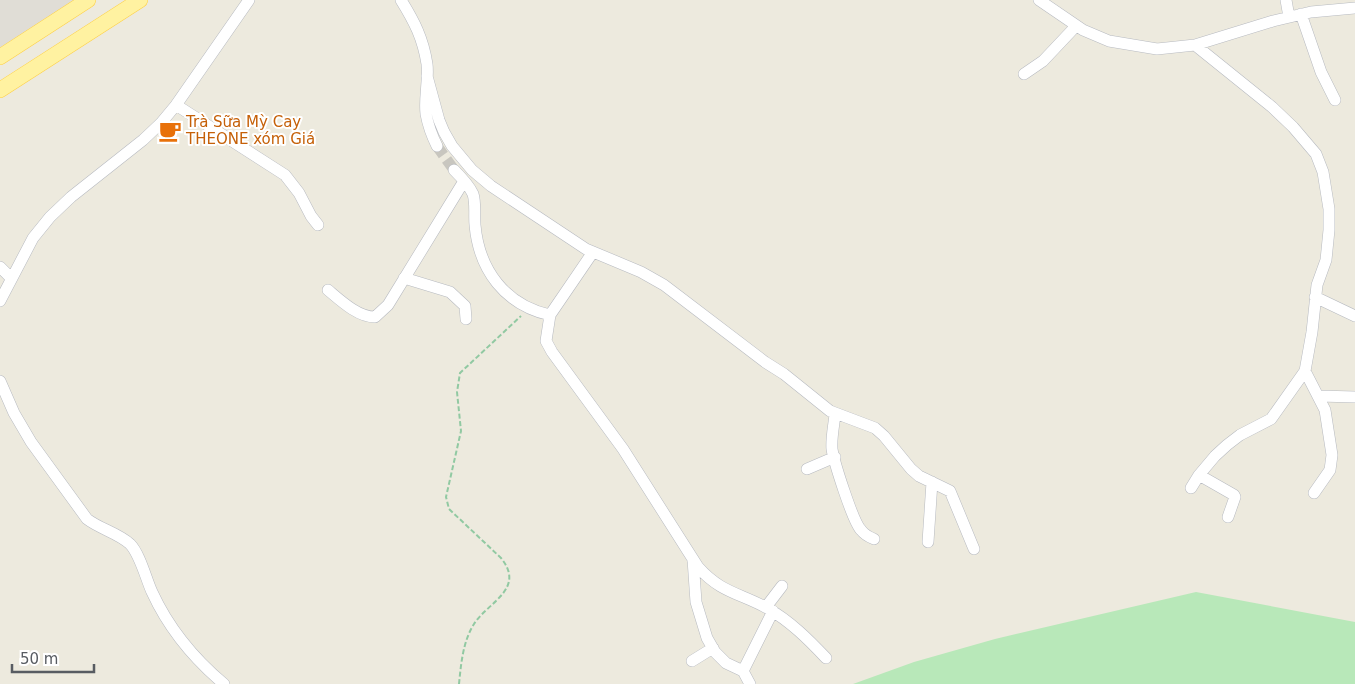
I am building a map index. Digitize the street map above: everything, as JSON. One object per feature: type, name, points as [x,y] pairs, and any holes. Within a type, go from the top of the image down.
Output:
[{"type":"main road","points":[[0,57],[88,0]]},
{"type":"main road","points":[[0,90],[140,0]]},
{"type":"street","points":[[0,301],[33,238],[50,217],[70,197],[143,140],[161,123],[176,105],[249,0]]},
{"type":"street","points":[[401,0],[418,28],[427,65],[426,113],[430,130],[437,146]]},
{"type":"street","points":[[1039,0],[1076,26],[1109,41],[1157,49],[1195,45],[1301,14],[1355,8]]},
{"type":"street","points":[[1286,0],[1289,17]]},
{"type":"street","points":[[1301,14],[1321,72],[1335,100]]},
{"type":"street","points":[[1024,74],[1043,61],[1076,26]]},
{"type":"street","points":[[1191,488],[1215,456],[1240,435],[1271,419],[1305,371],[1312,332],[1317,285],[1326,260],[1329,230],[1329,209],[1323,172],[1316,154],[1293,127],[1272,107],[1195,45]]},
{"type":"street","points":[[427,76],[444,132],[452,146],[472,170],[513,202],[593,252],[641,272],[664,285],[749,351],[784,374],[836,414],[874,428],[884,436],[910,469],[919,476],[950,491],[974,549]]},
{"type":"street","points":[[176,105],[286,175],[299,193],[310,216],[318,225]]},
{"type":"street","points":[[454,170],[473,195],[475,226],[486,269],[509,295],[528,309],[550,315]]},
{"type":"street","points":[[328,290],[348,306],[367,317],[376,317],[388,305],[464,181]]},
{"type":"street","points":[[593,252],[550,315],[546,340],[552,352],[623,449],[693,558],[709,579],[720,588],[769,609],[806,636],[826,658]]},
{"type":"street","points":[[0,267],[12,278]]},
{"type":"street","points":[[404,278],[450,292],[465,306],[466,318]]},
{"type":"street","points":[[1315,297],[1355,316]]},
{"type":"street","points":[[1305,371],[1325,410],[1332,455],[1330,470],[1314,493]]},
{"type":"street","points":[[0,381],[14,413],[31,442],[87,519],[96,526],[130,544],[136,552],[151,591],[166,620],[183,645],[205,668],[224,684]]},
{"type":"street","points":[[1319,396],[1355,397]]},
{"type":"street","points":[[836,414],[832,435],[832,449],[856,523],[861,531],[874,539]]},
{"type":"street","points":[[806,470],[835,457]]},
{"type":"street","points":[[1199,475],[1234,494],[1235,497],[1228,517]]},
{"type":"street","points":[[928,542],[932,482]]},
{"type":"street","points":[[693,558],[696,602],[707,638],[726,663],[743,671],[750,684]]},
{"type":"street","points":[[743,671],[769,609],[782,586]]},
{"type":"street","points":[[692,661],[713,648]]},
{"type":"path","points":[[459,684],[463,652],[474,624],[509,585],[510,574],[501,558],[449,509],[446,497],[462,431],[457,392],[460,373],[528,309]]},
{"type":"shaded area","points":[[0,0],[81,0],[0,50]]},
{"type":"green space","points":[[1196,592],[1355,622],[1355,684],[853,684],[914,662],[995,639]]},
{"type":"tunnel","points":[[437,146],[454,170]]},
{"type":"place","name":"Trà Sữa Mỳ Cay THEONE xóm Giá","points":[[170,131]]}]
